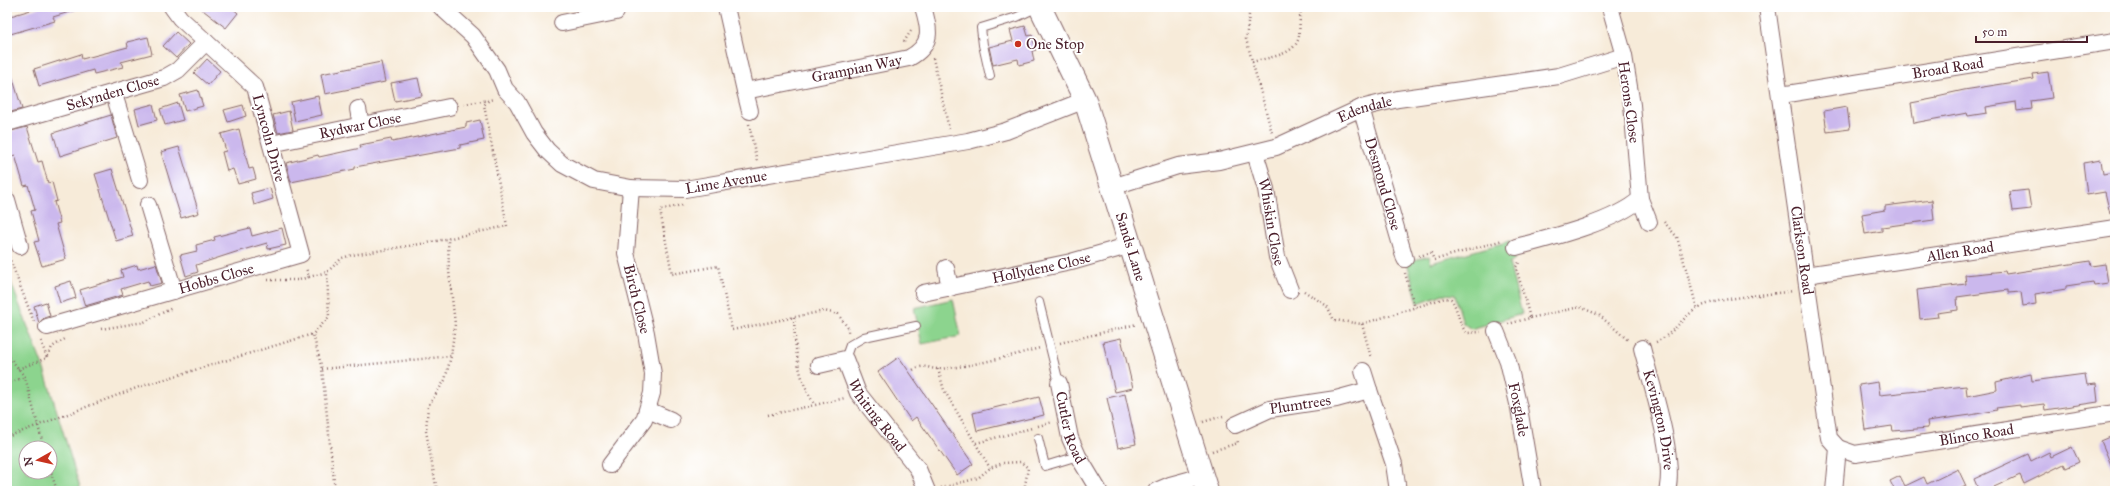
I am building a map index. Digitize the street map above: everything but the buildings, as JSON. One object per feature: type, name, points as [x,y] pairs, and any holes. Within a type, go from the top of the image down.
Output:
[{"type":"street","name":"Lyncoln Drive","points":[[172,7],[180,18],[255,87],[301,254]]},
{"type":"street","name":"Lime Avenue","points":[[441,7],[473,36],[497,70],[505,89],[516,102],[534,133],[547,150],[562,164],[594,181],[631,188],[685,189],[952,143],[1006,131],[1085,100]]},
{"type":"street","points":[[726,7],[750,111]]},
{"type":"street","name":"Sands Lane","points":[[1039,7],[1085,100],[1205,483]]},
{"type":"street","name":"Herons Close","points":[[1610,7],[1624,56],[1632,105],[1640,199],[1649,222]]},
{"type":"street","name":"Clarkson Road","points":[[1767,7],[1781,95],[1829,438],[1838,448]]},
{"type":"street","points":[[924,9],[928,23],[927,43]]},
{"type":"street","points":[[562,23],[587,12],[616,12]]},
{"type":"street","name":"Broad Road","points":[[1781,95],[2115,41]]},
{"type":"street","name":"Sekynden Close","points":[[7,123],[114,94],[169,76],[178,70],[206,42]]},
{"type":"street","name":"Grampian Way","points":[[745,90],[909,58],[920,52],[927,43]]},
{"type":"street","name":"Edendale","points":[[1112,187],[1178,166],[1219,161],[1276,147],[1361,108],[1398,99],[1559,76],[1624,56]]},
{"type":"street","points":[[114,94],[140,180]]},
{"type":"street","name":"Rydwar Close","points":[[271,144],[449,107]]},
{"type":"street","name":"Desmond Close","points":[[1361,108],[1405,259]]},
{"type":"street","points":[[358,109],[361,125]]},
{"type":"street","name":"Whiskin Close","points":[[1255,153],[1266,189],[1277,257],[1290,290]]},
{"type":"street","name":"Birch Close","points":[[610,465],[644,420],[652,393],[653,374],[646,333],[626,253],[631,188]]},
{"type":"street","points":[[1516,247],[1568,233],[1630,208],[1640,199]]},
{"type":"street","points":[[7,200],[20,246]]},
{"type":"street","points":[[148,205],[174,291]]},
{"type":"street","name":"Allen Road","points":[[1807,282],[2115,228]]},
{"type":"street","name":"Hollydene Close","points":[[923,293],[1072,262],[1131,245]]},
{"type":"street","name":"Hobbs Close","points":[[47,327],[301,254]]},
{"type":"street","points":[[946,268],[950,288]]},
{"type":"street","name":"Foxglade","points":[[1496,331],[1510,368],[1519,408],[1532,491]]},
{"type":"street","name":"Kevington Drive","points":[[1642,348],[1663,431],[1670,479],[1667,491]]},
{"type":"street","name":"Whiting Road","points":[[819,365],[848,352],[850,377],[858,393],[918,469],[931,490]]},
{"type":"street","points":[[1363,371],[1394,464],[1398,491]]},
{"type":"street","name":"Cutler Road","points":[[1059,383],[1070,438],[1078,456],[1099,491]]},
{"type":"street","name":"Plumtrees","points":[[1235,425],[1270,409],[1336,399],[1369,390]]},
{"type":"street","points":[[648,410],[671,420]]},
{"type":"street","name":"Blinco Road","points":[[1838,448],[1855,454],[2115,414]]},
{"type":"street","points":[[1834,491],[1838,448]]},
{"type":"street","points":[[1156,491],[1170,485],[1205,483]]},
{"type":"lane","points":[[990,76],[981,28],[1018,17],[1039,7]]},
{"type":"lane","points":[[1040,302],[1059,383]]},
{"type":"lane","points":[[848,352],[864,337],[916,326]]},
{"type":"lane","points":[[1038,438],[1045,466],[1078,456]]},
{"type":"path","points":[[1250,7],[1246,39],[1276,147]]},
{"type":"path","points":[[1252,62],[1290,52],[1295,47],[1299,38],[1302,7]]},
{"type":"path","points":[[892,61],[924,9]]},
{"type":"path","points":[[927,43],[933,57],[952,143]]},
{"type":"path","points":[[449,107],[499,98]]},
{"type":"path","points":[[309,277],[327,272],[342,258],[352,255],[508,226],[484,105],[489,100]]},
{"type":"path","points":[[750,111],[747,115],[760,177]]},
{"type":"path","points":[[685,189],[687,204],[660,210],[672,274],[718,266],[732,330],[824,311],[838,314],[848,328],[848,352]]},
{"type":"path","points":[[1649,222],[1662,220],[1677,237],[1698,308]]},
{"type":"path","points":[[1415,308],[1403,266],[1405,259],[1431,253],[1434,260],[1514,237],[1520,261],[1516,267],[1530,318]]},
{"type":"path","points":[[437,491],[426,431],[428,406],[445,380],[455,324],[449,271],[448,238]]},
{"type":"path","points":[[7,437],[139,387],[313,334],[329,317],[327,272]]},
{"type":"path","points":[[1290,290],[1303,290],[1327,306],[1334,320],[1362,324],[1445,298],[1451,299],[1456,307],[1462,328],[1467,333],[1496,331],[1502,326],[1530,318],[1580,307],[1599,315],[1624,335],[1633,346],[1642,348],[1671,333],[1683,319],[1698,308],[1716,302],[1807,282]]},
{"type":"path","points":[[1362,324],[1372,362],[1363,371]]},
{"type":"path","points":[[313,334],[322,368],[335,491]]},
{"type":"path","points":[[7,354],[25,377],[41,440]]},
{"type":"path","points":[[322,368],[450,356]]},
{"type":"path","points":[[18,368],[47,358]]},
{"type":"path","points":[[913,370],[927,366],[938,369],[944,390],[990,468]]},
{"type":"path","points":[[7,384],[25,377]]},
{"type":"path","points":[[768,415],[815,405]]},
{"type":"path","points":[[1187,427],[1226,415],[1235,425],[1238,443],[1196,456]]},
{"type":"path","points":[[976,443],[1065,419]]},
{"type":"path","points":[[931,490],[978,478],[990,468],[1003,463],[1021,462],[1028,468],[1024,491]]},
{"type":"path","points":[[54,480],[57,491]]},
{"type":"green space","points":[[1510,241],[1515,259],[1509,263],[1522,314],[1471,329],[1463,323],[1455,295],[1443,294],[1418,303],[1407,262],[1429,256],[1431,263]]},
{"type":"green space","points":[[7,272],[45,372],[81,491],[7,491]]},
{"type":"green space","points":[[953,299],[961,336],[922,344],[914,308]]},
{"type":"place","name":"One Stop","points":[[1018,44]]}]
